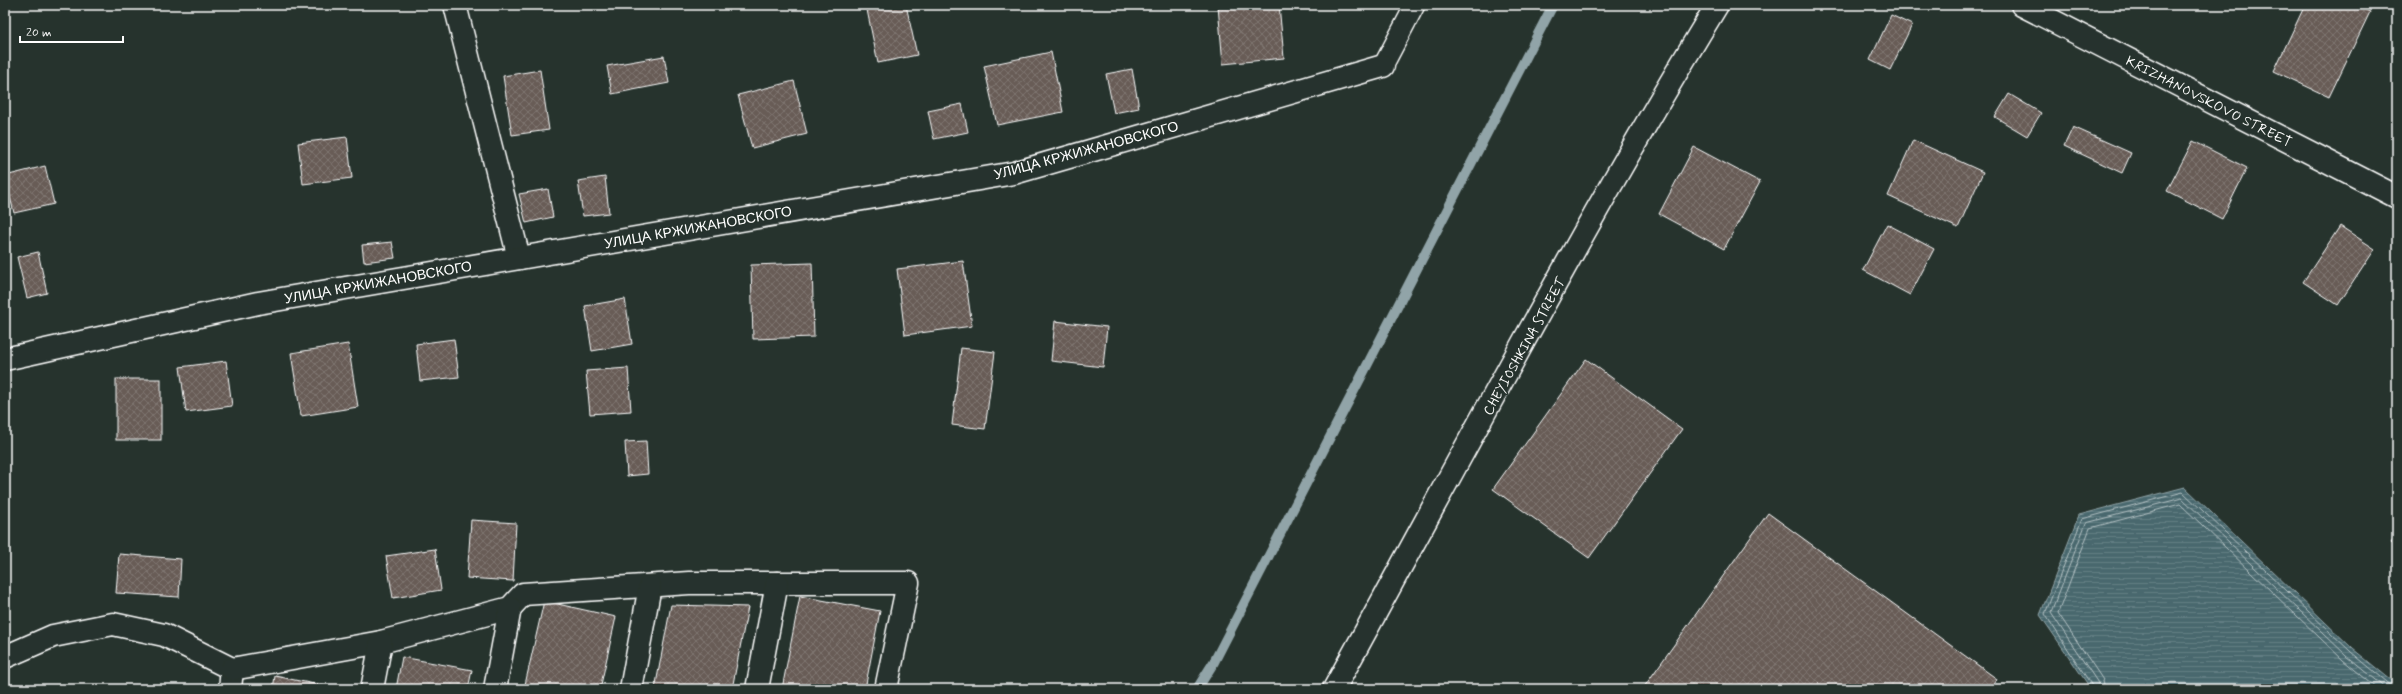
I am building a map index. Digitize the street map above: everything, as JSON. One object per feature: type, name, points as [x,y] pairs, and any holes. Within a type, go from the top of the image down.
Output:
[{"type":"street","points":[[455,5],[519,258]]},
{"type":"street","name":"CHEYIOSHKINA STREET","points":[[1334,689],[1587,230],[1717,5]]},
{"type":"street","name":"KRIZHANOVSKOVO STREET","points":[[2022,5],[2397,197]]},
{"type":"street","name":"УЛИЦА КРЖИЖАНОВСКОГО","points":[[5,359],[258,303],[1014,173],[1383,66]]},
{"type":"street","points":[[5,657],[52,636],[113,624],[164,635],[231,679],[382,642],[510,608],[524,594],[689,583],[908,583],[886,689]]},
{"type":"street","points":[[757,689],[777,583]]},
{"type":"street","points":[[631,689],[650,586]]},
{"type":"street","points":[[495,689],[510,608]]},
{"type":"street","points":[[372,689],[382,642]]},
{"type":"lane","points":[[1383,66],[1415,5]]},
{"type":"water","points":[[2185,487],[2353,649],[2397,685],[2397,689],[2091,689],[2040,615],[2079,515]]},
{"type":"building","points":[[866,5],[906,5],[917,55],[878,63]]},
{"type":"building","points":[[1279,5],[1284,58],[1223,64],[1218,6]]},
{"type":"building","points":[[2305,5],[2355,5],[2370,12],[2329,97],[2274,71]]},
{"type":"building","points":[[1891,15],[1912,25],[1890,70],[1870,60]]},
{"type":"building","points":[[1051,52],[1063,112],[997,125],[984,66]]},
{"type":"building","points":[[664,56],[669,83],[612,94],[607,66]]},
{"type":"building","points":[[1132,69],[1139,108],[1114,113],[1106,74]]},
{"type":"building","points":[[540,70],[549,130],[512,135],[503,76]]},
{"type":"building","points":[[794,81],[807,134],[752,148],[738,95]]},
{"type":"building","points":[[2009,94],[2041,113],[2027,136],[1995,117]]},
{"type":"building","points":[[962,104],[968,132],[934,139],[928,111]]},
{"type":"building","points":[[2073,127],[2131,153],[2122,173],[2064,146]]},
{"type":"building","points":[[347,137],[352,178],[303,184],[298,143]]},
{"type":"building","points":[[1913,140],[1983,172],[1958,228],[1888,196]]},
{"type":"building","points":[[2193,141],[2247,168],[2222,219],[2167,191]]},
{"type":"building","points":[[1694,147],[1760,182],[1724,249],[1659,214]]},
{"type":"building","points":[[45,166],[54,204],[14,213],[5,176]]},
{"type":"building","points":[[605,177],[609,213],[583,216],[578,181]]},
{"type":"building","points":[[548,189],[553,217],[526,223],[519,194]]},
{"type":"building","points":[[1887,224],[1934,249],[1910,295],[1863,270]]},
{"type":"building","points":[[2340,226],[2375,249],[2338,305],[2303,282]]},
{"type":"building","points":[[392,242],[395,258],[364,262],[362,245]]},
{"type":"building","points":[[38,252],[47,293],[27,298],[17,257]]},
{"type":"building","points":[[963,261],[972,326],[905,335],[897,269]]},
{"type":"building","points":[[812,263],[814,337],[753,339],[751,265]]},
{"type":"building","points":[[625,299],[632,344],[592,351],[585,306]]},
{"type":"building","points":[[1055,321],[1107,327],[1103,367],[1051,361]]},
{"type":"building","points":[[454,339],[459,377],[420,381],[416,344]]},
{"type":"building","points":[[348,344],[358,407],[301,416],[291,353]]},
{"type":"building","points":[[961,348],[995,352],[985,429],[952,425]]},
{"type":"building","points":[[1586,359],[1682,429],[1589,558],[1493,489]]},
{"type":"building","points":[[226,361],[232,406],[186,412],[180,367]]},
{"type":"building","points":[[628,368],[631,411],[590,414],[586,371]]},
{"type":"building","points":[[116,379],[161,379],[161,440],[116,440]]},
{"type":"building","points":[[646,441],[648,474],[627,476],[625,442]]},
{"type":"building","points":[[1768,513],[1997,679],[1990,689],[1647,689],[1644,687]]},
{"type":"building","points":[[471,520],[516,523],[513,581],[467,578]]},
{"type":"building","points":[[2397,535],[2397,547],[2391,543]]},
{"type":"building","points":[[435,549],[441,590],[393,598],[386,556]]},
{"type":"building","points":[[119,554],[181,559],[179,597],[116,593]]},
{"type":"building","points":[[800,596],[880,611],[865,689],[782,689]]},
{"type":"building","points":[[544,601],[616,617],[600,689],[524,689]]},
{"type":"building","points":[[671,605],[748,607],[732,689],[655,689]]},
{"type":"building","points":[[402,657],[472,670],[468,689],[396,689]]},
{"type":"building","points":[[275,676],[339,689],[273,689]]},
{"type":"waterway","points":[[1197,689],[1214,662],[1553,5]]}]
